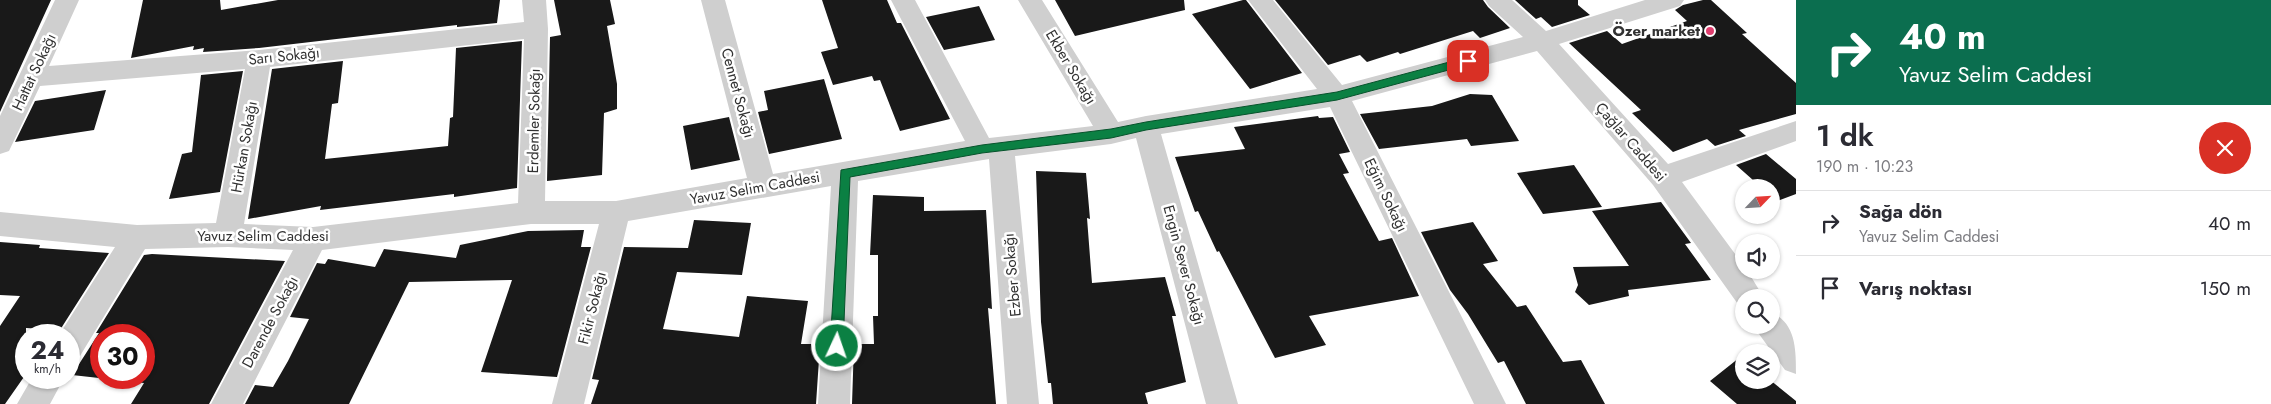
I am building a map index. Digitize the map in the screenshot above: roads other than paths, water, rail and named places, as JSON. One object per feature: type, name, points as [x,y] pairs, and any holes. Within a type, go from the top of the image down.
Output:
[{"type":"street","name":"Hattat Sokağı","points":[[0,144],[33,78],[67,0]]},
{"type":"street","name":"Erdemler Sokağı","points":[[531,213],[536,30],[534,0]]},
{"type":"street","name":"Cennet Sokağı","points":[[713,0],[763,186]]},
{"type":"street","name":"Ezber Sokağı","points":[[903,0],[992,148],[1023,404]]},
{"type":"street","name":"Ekber Sokağı","points":[[1030,0],[1111,134]]},
{"type":"street","name":"Eğim Sokağı","points":[[1260,0],[1337,96],[1490,404]]},
{"type":"street","name":"Çağlar Caddesi","points":[[1497,0],[1542,41],[1663,177],[1744,289]]},
{"type":"street","name":"Yavuz Selim Caddesi","points":[[0,224],[137,237],[228,235],[313,239],[531,213],[616,212],[992,148],[1111,134],[1146,126],[1337,96],[1542,41],[1672,0]]},
{"type":"street","name":"Sarı Sokağı","points":[[33,78],[259,59],[536,30]]},
{"type":"street","name":"Hürkan Sokağı","points":[[228,235],[259,59]]},
{"type":"street","name":"Engin Sever Sokağı","points":[[1146,126],[1222,404]]},
{"type":"street","points":[[1663,177],[1796,131]]},
{"type":"street","points":[[834,404],[845,174]]},
{"type":"street","name":"Fikir Sokağı","points":[[568,404],[616,212]]},
{"type":"street","points":[[80,328],[137,237]]},
{"type":"street","name":"Darende Sokağı","points":[[227,404],[313,239]]},
{"type":"street","points":[[1777,334],[1796,360]]},
{"type":"street","points":[[32,404],[42,389]]},
{"type":"place","name":"Özer market","points":[[1710,31]]}]
